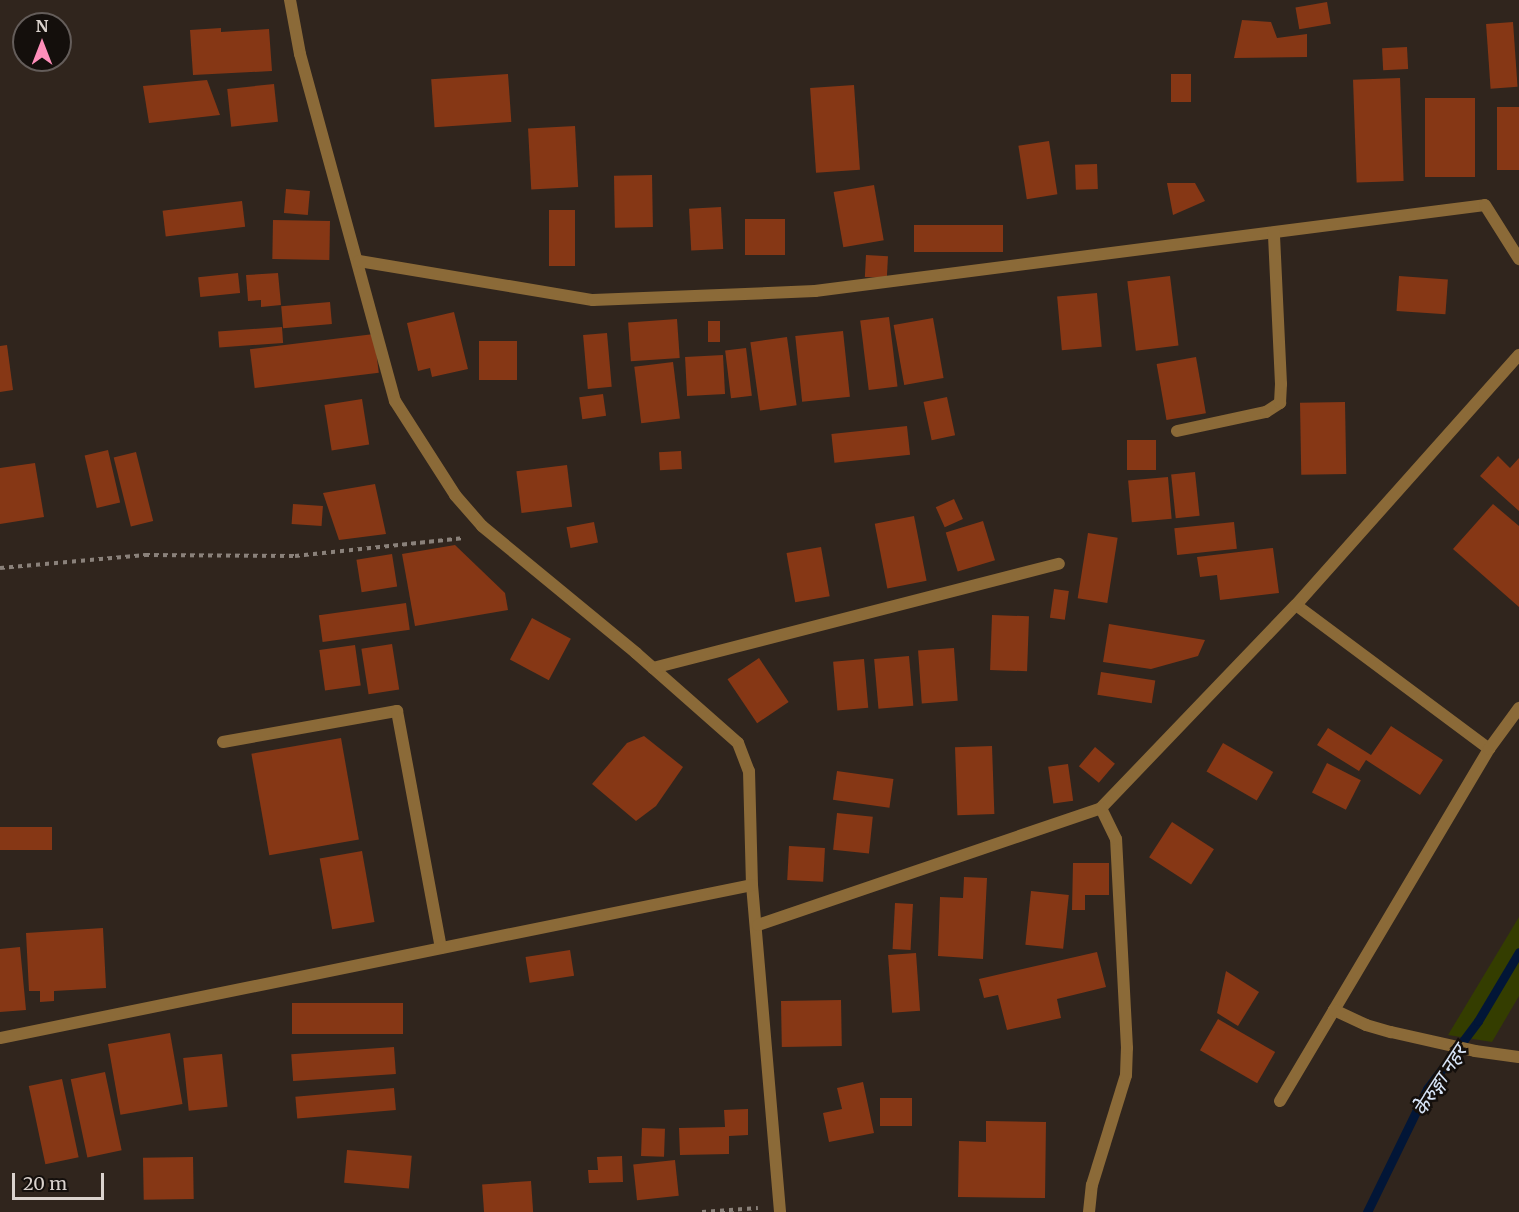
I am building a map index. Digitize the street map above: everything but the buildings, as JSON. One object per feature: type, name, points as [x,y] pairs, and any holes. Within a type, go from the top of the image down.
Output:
[{"type":"street","points":[[290,0],[300,54],[359,261],[395,401],[455,495],[482,526],[653,668],[738,743],[749,771],[752,885],[758,925],[780,1207]]},
{"type":"street","points":[[359,261],[593,300],[815,291],[1485,205],[1519,259]]},
{"type":"street","points":[[1177,431],[1266,412],[1280,403],[1274,233]]},
{"type":"street","points":[[758,925],[1101,808],[1296,605],[1519,355]]},
{"type":"street","points":[[653,668],[1059,564]]},
{"type":"street","points":[[1296,605],[1489,749]]},
{"type":"street","points":[[1280,1101],[1489,749],[1519,708]]},
{"type":"street","points":[[223,742],[398,711],[441,948]]},
{"type":"street","points":[[1089,1212],[1092,1185],[1126,1075],[1127,1048],[1116,839],[1101,808]]},
{"type":"street","points":[[0,1038],[752,885]]},
{"type":"street","points":[[1334,1010],[1366,1025],[1423,1037],[1475,1052],[1519,1057]]},
{"type":"path","points":[[0,568],[145,555],[295,556],[465,538],[482,526]]},
{"type":"path","points":[[702,1212],[780,1207]]},
{"type":"green space","points":[[1519,917],[1519,996],[1492,1042],[1448,1035]]},
{"type":"waterway","name":"केेरुङ्गा नहर","points":[[1367,1212],[1427,1089],[1478,1021],[1519,952]]}]
